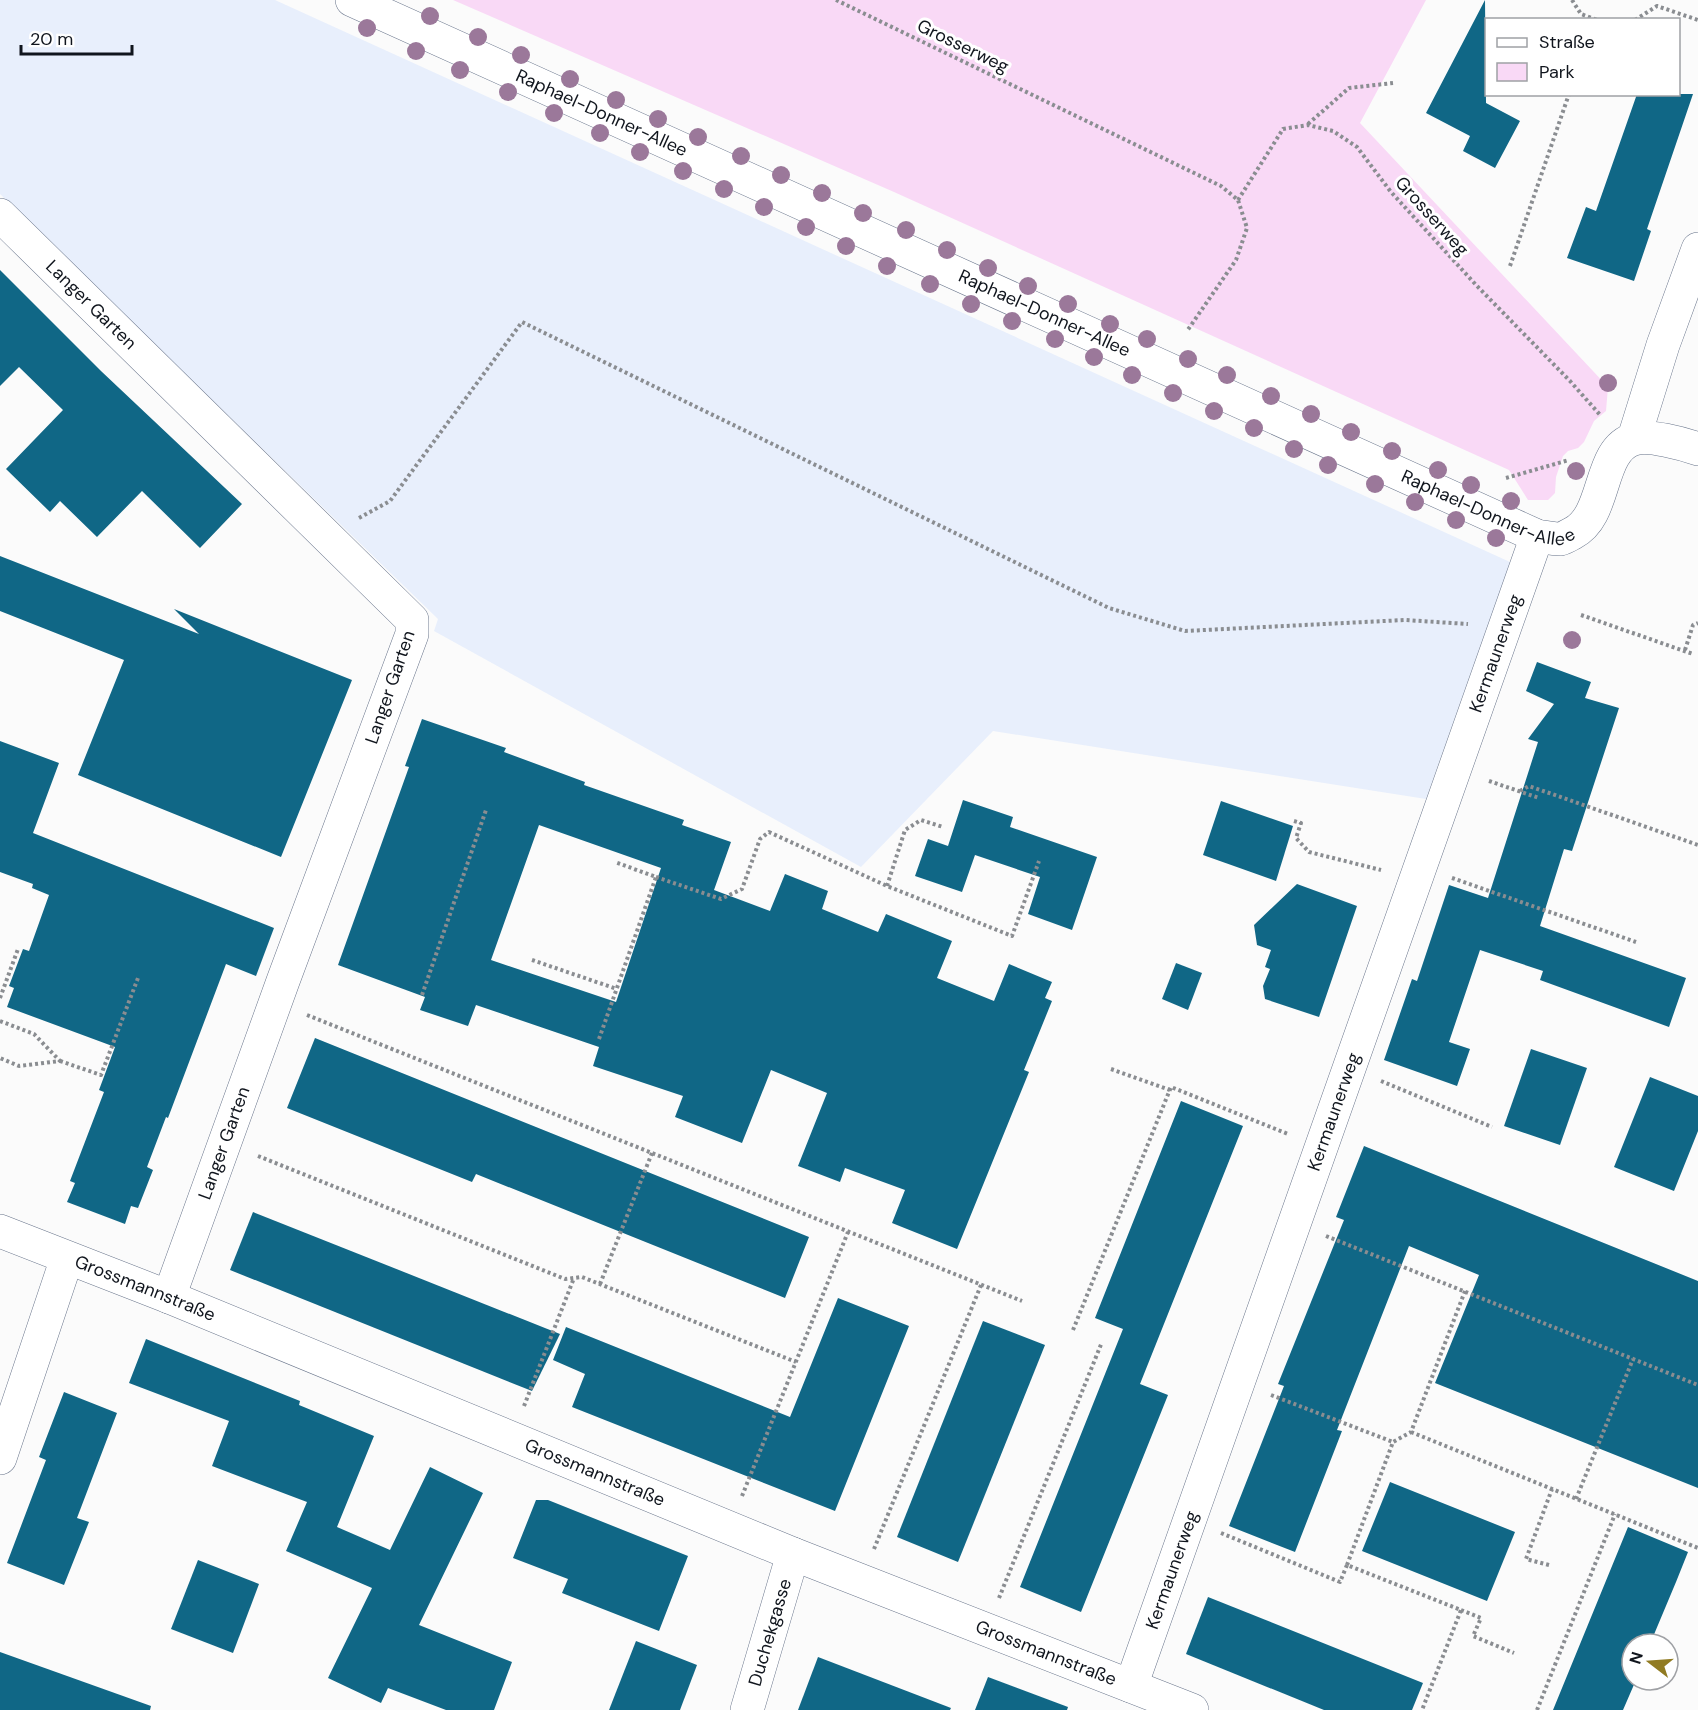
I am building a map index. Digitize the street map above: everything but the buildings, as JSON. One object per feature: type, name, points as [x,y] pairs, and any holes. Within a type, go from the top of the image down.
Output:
[{"type":"street","name":"Raphael-Donner-Allee","points":[[352,0],[1537,536],[1562,539],[1584,528],[1598,501],[1608,468],[1618,449],[1634,438]]},
{"type":"street","name":"Langer Garten","points":[[0,215],[412,620],[412,634],[275,1002],[169,1297]]},
{"type":"street","points":[[1698,249],[1663,345],[1634,438],[1659,439],[1698,449]]},
{"type":"street","name":"Kermaunerweg","points":[[1131,1686],[1537,536]]},
{"type":"street","name":"Grossmannstraße","points":[[0,1231],[169,1297],[793,1554],[1192,1710]]},
{"type":"street","points":[[0,1458],[67,1258]]},
{"type":"street","name":"Duchekgasse","points":[[747,1710],[793,1554]]},
{"type":"path","name":"Grosserweg","points":[[836,0],[1221,186],[1238,200]]},
{"type":"path","points":[[1572,0],[1581,14],[1593,18]]},
{"type":"path","points":[[1638,18],[1657,6],[1698,20]]},
{"type":"path","points":[[1186,331],[1236,260],[1247,228],[1238,200],[1283,129],[1308,125],[1349,88],[1393,83]]},
{"type":"path","points":[[1510,266],[1568,96]]},
{"type":"path","name":"Grosserweg","points":[[1308,125],[1333,131],[1357,147],[1391,192],[1603,419]]},
{"type":"path","points":[[326,536],[390,501],[522,322],[1110,608],[1185,631],[1406,620],[1505,626]]},
{"type":"path","points":[[1506,478],[1569,460]]},
{"type":"path","points":[[1581,615],[1693,654]]},
{"type":"path","points":[[1684,651],[1693,625],[1698,623]]},
{"type":"path","points":[[1455,770],[1539,798]]},
{"type":"path","points":[[1520,791],[1529,786],[1698,845]]},
{"type":"path","points":[[422,995],[486,810]]},
{"type":"path","points":[[887,886],[905,830],[921,820],[943,827]]},
{"type":"path","points":[[1294,821],[1300,823],[1296,838],[1309,852],[1418,873],[1636,942]]},
{"type":"path","points":[[615,862],[721,899],[742,889],[760,839],[770,832],[887,886],[1012,936],[1039,861]]},
{"type":"path","points":[[599,1039],[656,877]]},
{"type":"path","points":[[0,998],[18,949]]},
{"type":"path","points":[[532,960],[617,989]]},
{"type":"path","points":[[0,1058],[19,1066],[60,1061],[101,1075],[138,978]]},
{"type":"path","points":[[275,1002],[1022,1301]]},
{"type":"path","points":[[0,1021],[34,1034],[60,1061]]},
{"type":"path","points":[[1349,1068],[1492,1127]]},
{"type":"path","points":[[1111,1069],[1170,1090]]},
{"type":"path","points":[[1073,1330],[1171,1087],[1321,1147]]},
{"type":"path","points":[[224,1143],[565,1279],[582,1276],[796,1362]]},
{"type":"path","points":[[600,1284],[652,1153]]},
{"type":"path","points":[[1295,1223],[1698,1385]]},
{"type":"path","points":[[729,1527],[848,1232]]},
{"type":"path","points":[[511,1438],[574,1278]]},
{"type":"path","points":[[861,1581],[981,1286]]},
{"type":"path","points":[[1190,1520],[1340,1582],[1393,1443],[1411,1432],[1465,1291]]},
{"type":"path","points":[[987,1629],[1102,1342]]},
{"type":"path","points":[[1576,1499],[1633,1359]]},
{"type":"path","points":[[1239,1382],[1393,1443]]},
{"type":"path","points":[[1411,1432],[1698,1548]]},
{"type":"path","points":[[1549,1565],[1526,1559],[1552,1489]]},
{"type":"path","points":[[1537,1710],[1615,1514]]},
{"type":"path","points":[[1347,1565],[1481,1618],[1473,1636],[1514,1653]]},
{"type":"path","points":[[1422,1710],[1461,1610]]},
{"type":"shaded area","points":[[0,0],[275,0],[1510,562],[1426,799],[993,731],[861,867],[434,631],[438,619],[0,194]]},
{"type":"green space","points":[[453,0],[1426,0],[1360,123],[1608,387],[1606,411],[1594,421],[1584,442],[1563,456],[1556,477],[1555,493],[1548,500],[1528,500],[1509,470],[894,192]]}]
